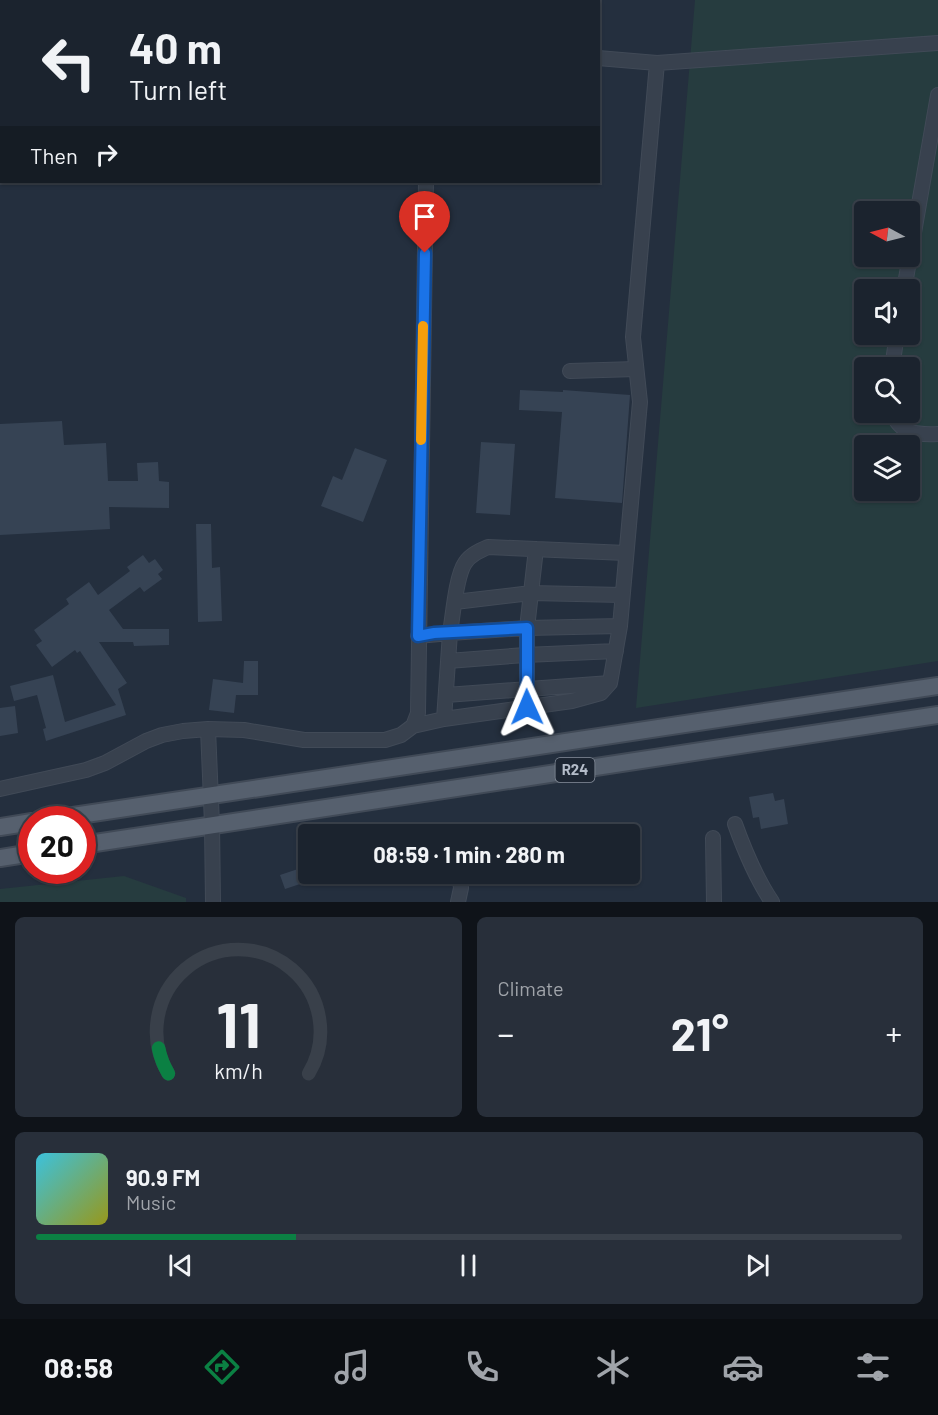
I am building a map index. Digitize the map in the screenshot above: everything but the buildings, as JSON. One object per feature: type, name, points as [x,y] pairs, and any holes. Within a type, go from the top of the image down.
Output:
[{"type":"main road","name":"R24","points":[[96,812],[938,686]]},
{"type":"main road","name":"R24","points":[[96,843],[938,716]]},
{"type":"main road","points":[[0,827],[18,824]]},
{"type":"main road","points":[[0,858],[18,855]]},
{"type":"street","points":[[600,58],[657,63],[938,43]]},
{"type":"street","points":[[0,789],[96,766],[162,735],[208,729],[244,730],[304,740],[385,740],[401,735],[413,726],[444,719],[572,701],[601,693],[610,683],[620,626],[640,402],[633,337],[657,63]]},
{"type":"street","points":[[906,279],[938,94]]},
{"type":"street","points":[[413,726],[418,713],[426,183]]},
{"type":"street","points":[[570,371],[636,369]]},
{"type":"street","points":[[898,423],[907,431],[919,434],[938,434]]},
{"type":"street","points":[[444,719],[450,633],[460,576],[465,563],[477,552],[488,547],[626,553]]},
{"type":"street","points":[[527,707],[525,655],[536,549]]},
{"type":"street","points":[[455,602],[531,593],[622,595]]},
{"type":"street","points":[[418,636],[527,628],[620,626]]},
{"type":"street","points":[[448,662],[525,655],[616,651]]},
{"type":"street","points":[[446,695],[610,683]]},
{"type":"street","points":[[208,729],[213,902]]},
{"type":"street","points":[[735,824],[748,858],[772,902]]},
{"type":"street","points":[[713,838],[714,902]]},
{"type":"street","points":[[458,902],[460,884]]},
{"type":"green space","points":[[695,0],[938,0],[938,661],[636,708]]},
{"type":"green space","points":[[124,876],[186,898],[186,902],[0,902],[0,889],[48,884],[96,884],[96,879]]},
{"type":"slow traffic","points":[[421,440],[423,326]]},
{"type":"route","points":[[425,253],[418,636],[434,633],[527,628],[525,655],[527,707]]}]
